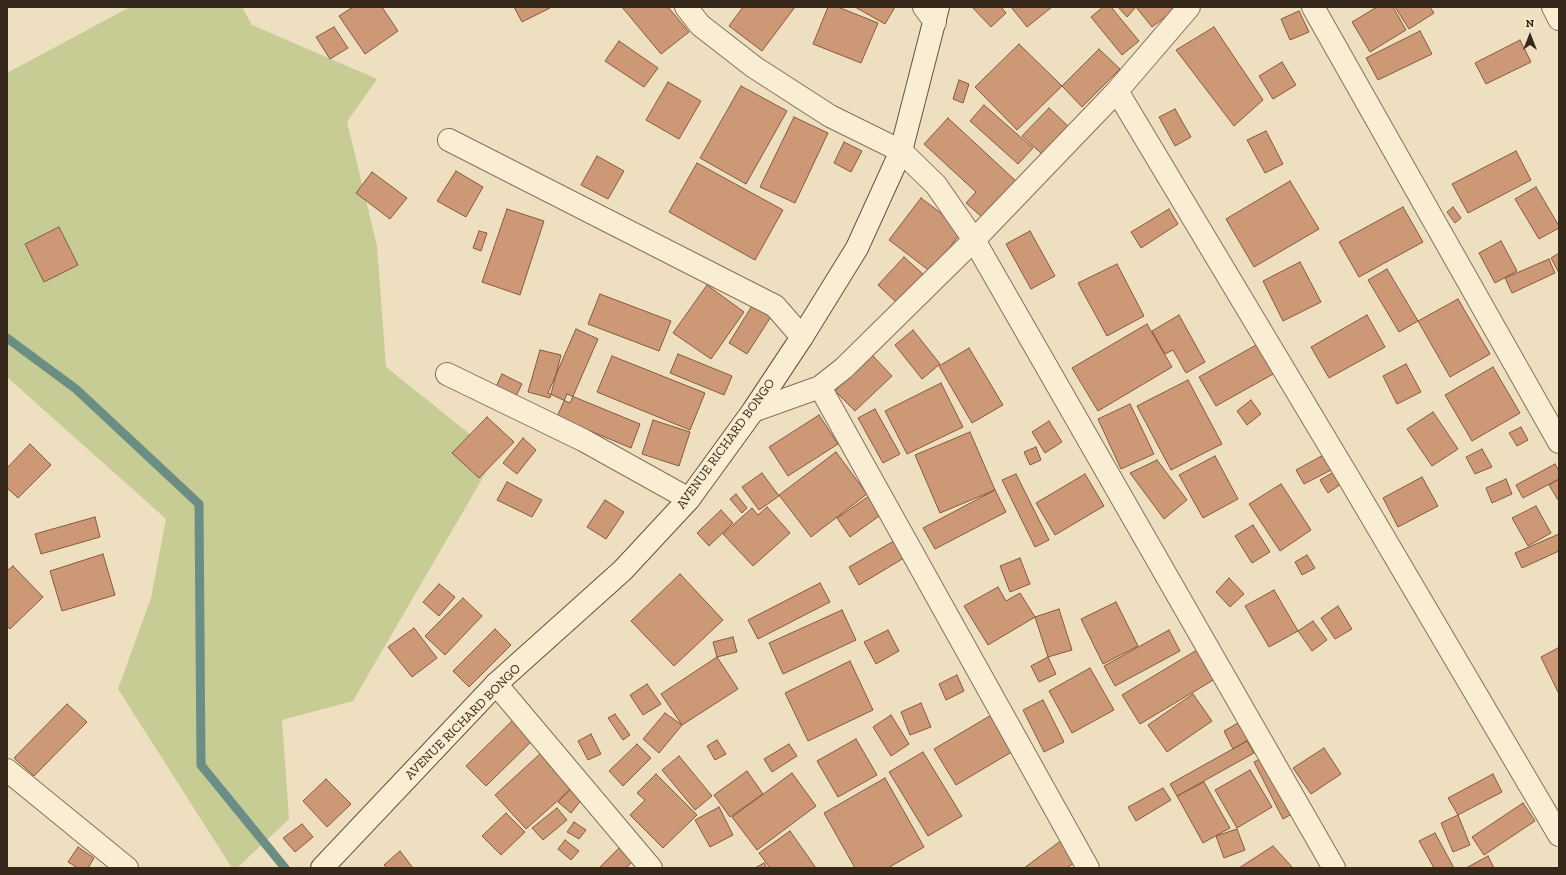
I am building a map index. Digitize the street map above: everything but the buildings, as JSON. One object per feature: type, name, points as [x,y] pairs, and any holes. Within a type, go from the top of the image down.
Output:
[{"type":"street","points":[[686,7],[700,25],[754,67],[830,116],[901,150],[936,185],[974,240],[1334,868]]},
{"type":"street","points":[[753,411],[820,387],[844,368],[974,240],[1117,91],[1189,7]]},
{"type":"street","points":[[1313,7],[1559,442]]},
{"type":"street","points":[[1553,7],[1559,19]]},
{"type":"street","name":"AVENUE RICHARD BONGO","points":[[322,868],[496,684],[623,570],[688,499],[753,411],[802,337],[857,248],[901,150],[932,12]]},
{"type":"street","points":[[1117,91],[1350,480],[1559,835]]},
{"type":"street","points":[[449,140],[775,306],[802,337]]},
{"type":"street","points":[[447,374],[583,440],[688,499]]},
{"type":"street","points":[[820,387],[1088,868]]},
{"type":"street","points":[[496,684],[651,868]]},
{"type":"street","points":[[7,770],[127,868]]},
{"type":"green space","points":[[130,7],[242,7],[252,25],[377,79],[347,122],[377,246],[386,367],[496,455],[353,701],[282,720],[289,819],[237,868],[232,868],[118,689],[151,598],[166,519],[7,377],[7,73]]},
{"type":"waterway","points":[[7,338],[76,389],[199,504],[201,765],[285,868]]}]
